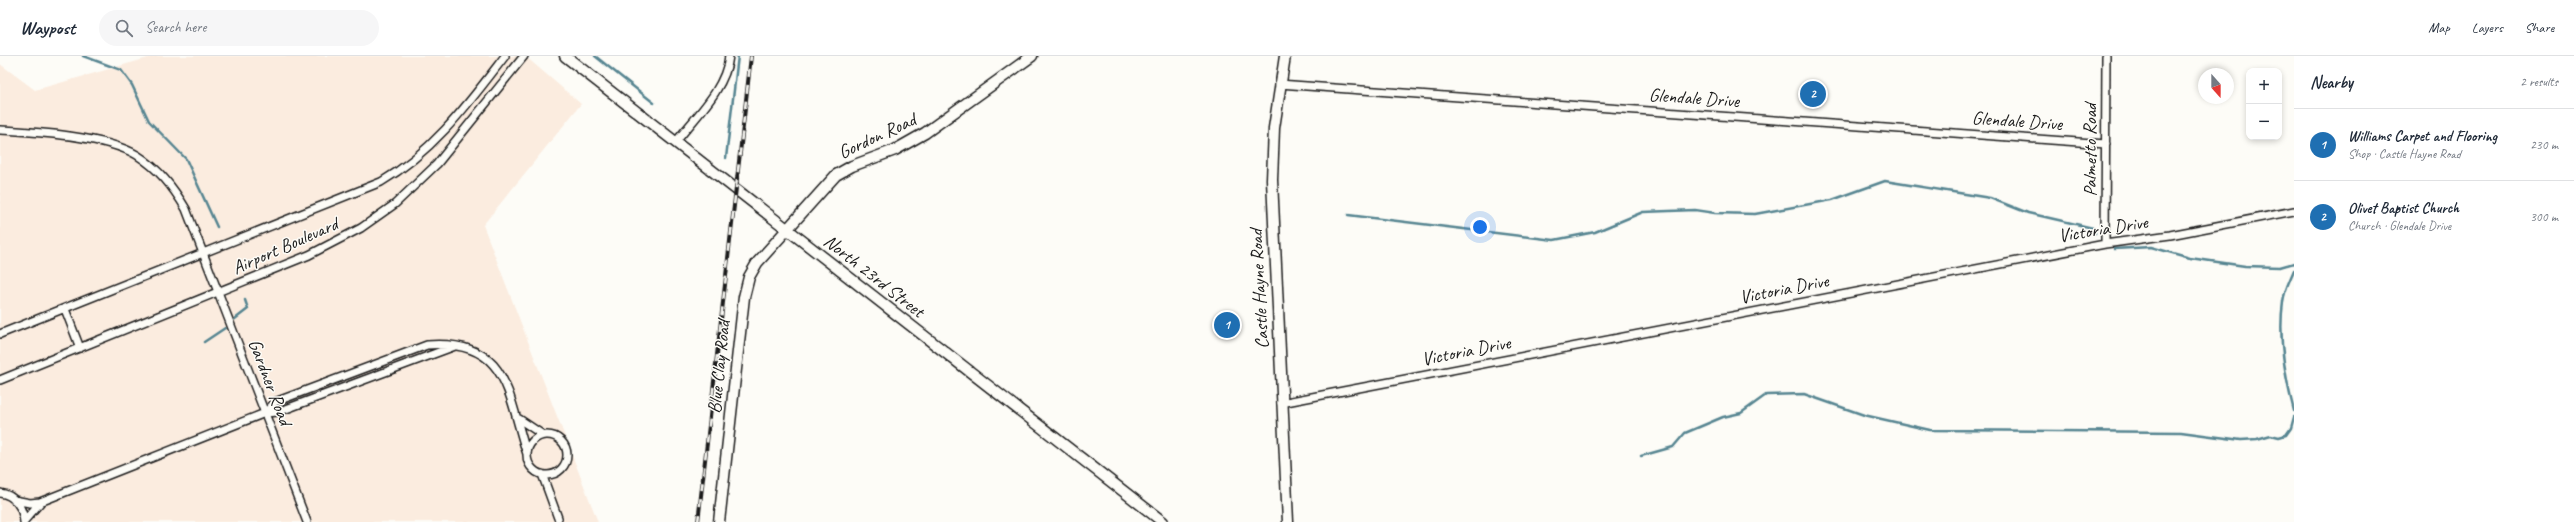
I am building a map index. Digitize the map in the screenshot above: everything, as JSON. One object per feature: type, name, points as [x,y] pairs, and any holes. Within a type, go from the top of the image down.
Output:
[{"type":"main road","name":"North 23rd Street","points":[[565,56],[1163,522]]},
{"type":"main road","name":"Gordon Road","points":[[787,230],[839,173],[904,146],[1032,56]]},
{"type":"main road","name":"Castle Hayne Road","points":[[1285,56],[1274,128],[1272,180],[1281,403],[1288,522]]},
{"type":"main road","name":"Blue Clay Road","points":[[720,522],[747,282],[757,263],[787,230]]},
{"type":"street","name":"Airport Boulevard","points":[[0,334],[357,193],[398,172],[413,162],[445,132],[505,56]]},
{"type":"street","name":"Airport Boulevard","points":[[0,380],[316,252],[361,228],[396,204],[445,156],[524,56]]},
{"type":"street","points":[[675,143],[720,86],[725,75],[729,56]]},
{"type":"street","name":"Palmetto Road","points":[[2105,244],[2106,56]]},
{"type":"street","name":"Glendale Drive","points":[[1280,84],[2106,144]]},
{"type":"street","name":"Gardner Road","points":[[0,130],[77,138],[115,146],[136,155],[156,169],[174,190],[186,209],[307,522]]},
{"type":"street","name":"Victoria Drive","points":[[1281,403],[2105,244],[2170,235],[2294,211]]},
{"type":"street","points":[[65,309],[80,348]]},
{"type":"street","points":[[265,413],[275,402],[427,345],[469,348],[484,354],[497,368],[519,419],[531,466],[542,474],[558,518]]},
{"type":"street","points":[[0,493],[14,500],[30,503],[40,502],[265,413],[278,412],[455,346]]},
{"type":"street","points":[[519,419],[543,435],[556,437],[564,446],[566,458],[564,464],[555,473],[542,474]]},
{"type":"street","points":[[527,454],[532,441],[543,435]]},
{"type":"street","points":[[14,500],[23,512],[24,522]]},
{"type":"street","points":[[24,522],[28,513],[40,502]]},
{"type":"shaded area","points":[[155,56],[525,56],[581,104],[483,225],[598,522],[0,522],[0,64],[35,90]]},
{"type":"waterway","points":[[83,56],[121,70],[132,85],[149,121],[186,159],[217,227]]},
{"type":"waterway","points":[[595,56],[654,103]]},
{"type":"waterway","points":[[726,158],[738,56]]},
{"type":"waterway","points":[[1348,215],[1554,240],[1595,232],[1643,212],[1695,210],[1715,213],[1755,214],[1832,200],[1885,181],[1990,198],[2028,213],[2093,228],[2095,233]]},
{"type":"waterway","points":[[2114,249],[2151,247],[2190,258],[2245,266],[2280,267],[2294,263]]},
{"type":"waterway","points":[[2294,270],[2287,286],[2284,298],[2281,329],[2285,371],[2294,411]]},
{"type":"waterway","points":[[235,319],[248,309],[245,300]]},
{"type":"waterway","points":[[204,342],[225,328]]},
{"type":"waterway","points":[[1641,456],[1673,447],[1685,433],[1723,417],[1741,413],[1766,395],[1804,394],[1864,415],[1930,430],[2181,432],[2241,440],[2257,439],[2271,435],[2279,437],[2286,435],[2291,428],[2294,417]]},
{"type":"railway","points":[[698,522],[751,56]]},
{"type":"place","name":"Olivet Baptist Church","points":[[1813,94]]},
{"type":"place","name":"Williams Carpet and Flooring","points":[[1227,325]]}]
